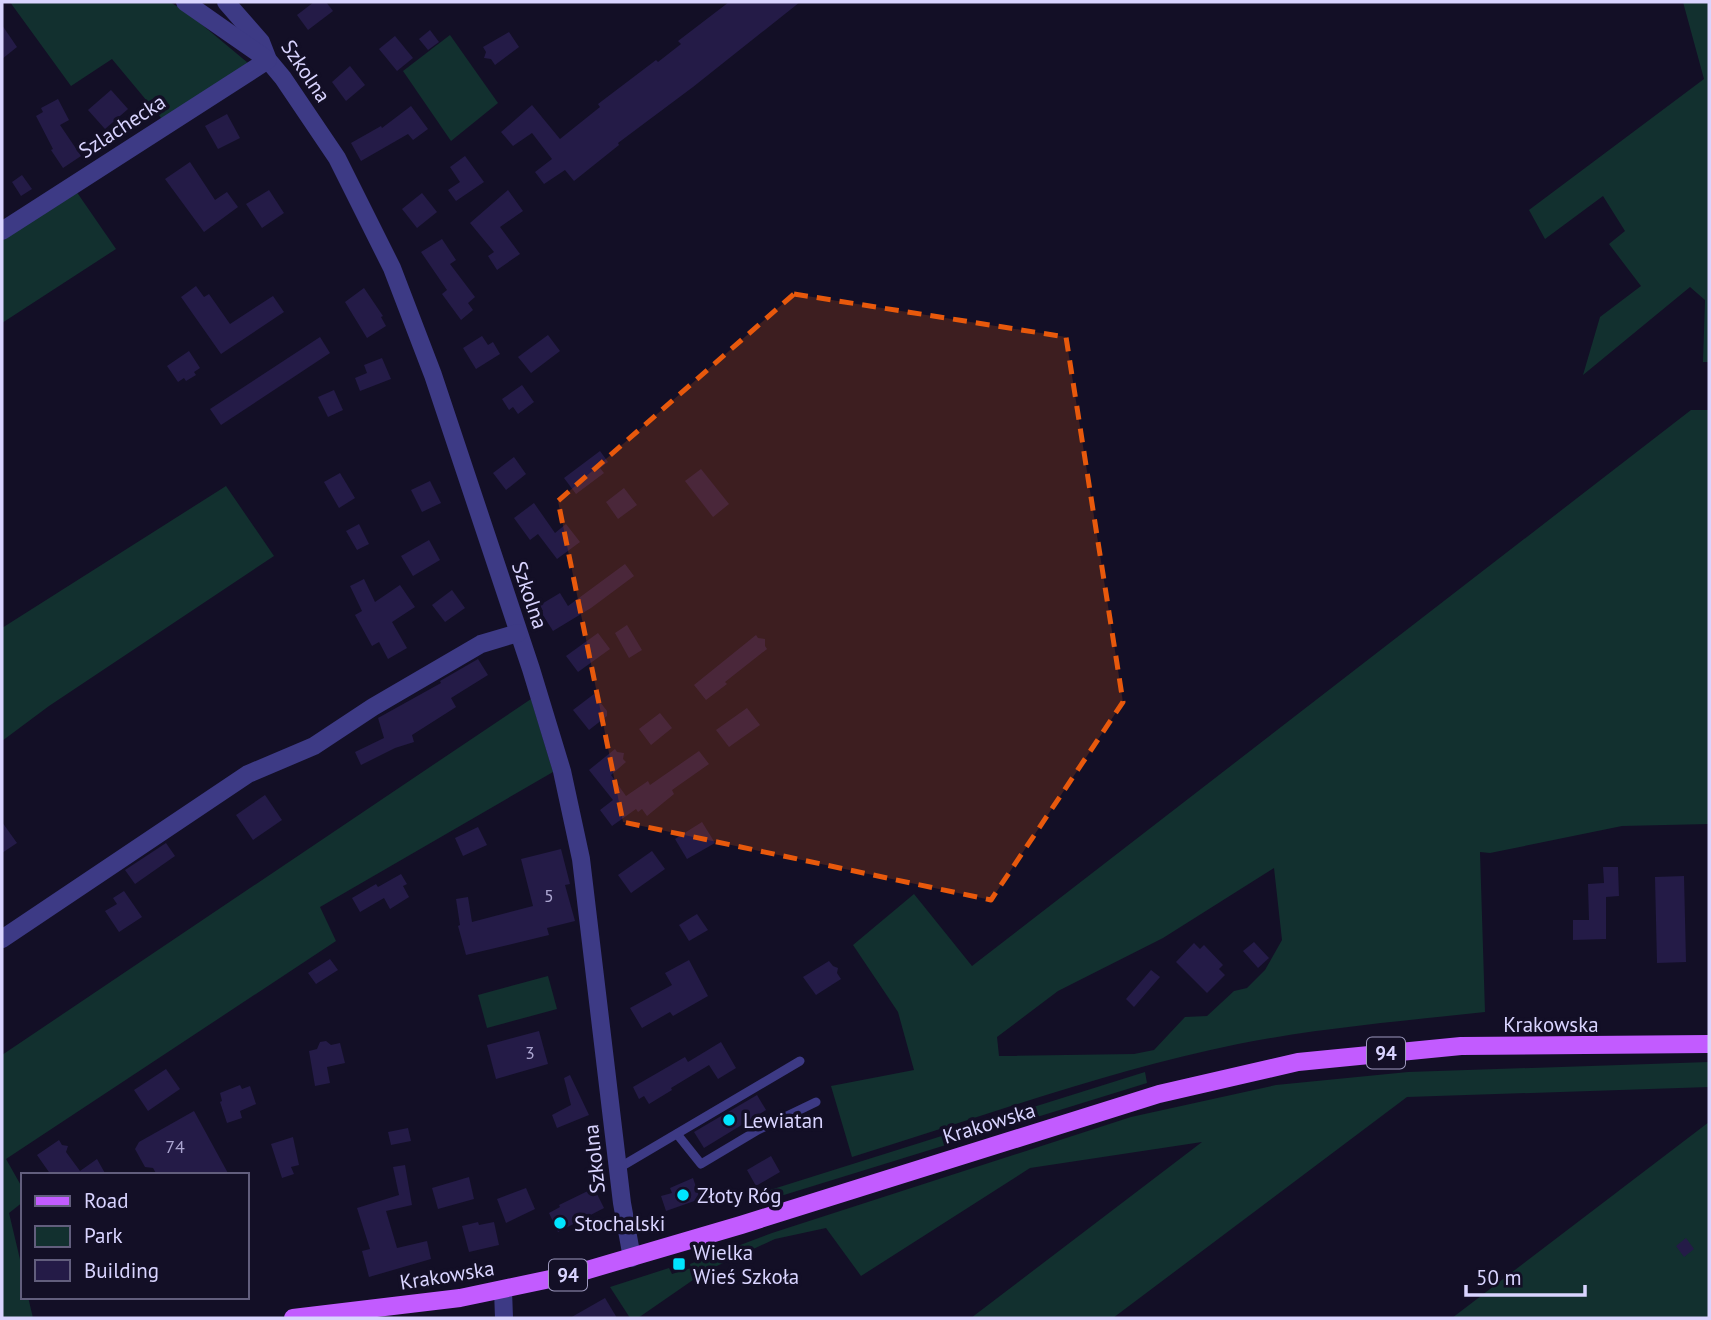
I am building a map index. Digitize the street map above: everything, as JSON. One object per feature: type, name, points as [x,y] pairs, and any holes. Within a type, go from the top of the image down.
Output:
[{"type":"main road","name":"Krakowska","points":[[293,1318],[503,1290],[632,1258],[1137,1101],[1298,1062],[1461,1046],[1709,1044]]},
{"type":"street","points":[[185,2],[268,60]]},
{"type":"street","name":"Szkolna","points":[[226,2],[261,42],[268,60],[337,158],[392,268],[433,375],[518,633],[562,771],[581,859],[617,1169],[632,1258]]},
{"type":"street","name":"Szlachecka","points":[[2,231],[268,60]]},
{"type":"street","points":[[2,940],[248,774],[314,746],[373,707],[481,644],[518,633]]},
{"type":"street","points":[[503,1290],[504,1318]]},
{"type":"lane","points":[[617,1169],[800,1061]]},
{"type":"lane","points":[[677,1134],[701,1164],[758,1130],[816,1102]]},
{"type":"highlighted area","points":[[794,294],[1066,337],[1123,702],[991,900],[623,822],[558,501]]},
{"type":"green space","points":[[10,2],[170,2],[188,13],[248,63],[162,119],[112,59],[71,86]]},
{"type":"green space","points":[[1683,2],[1709,2],[1709,362],[1703,362],[1705,300],[1690,287],[1583,375],[1600,317],[1641,286],[1609,244],[1625,231],[1603,196],[1545,239],[1529,210],[1704,79]]},
{"type":"green space","points":[[450,35],[498,103],[451,141],[403,71]]},
{"type":"green space","points":[[76,191],[116,249],[2,323],[2,241]]},
{"type":"green space","points":[[1691,410],[1709,410],[1709,824],[1622,826],[1490,853],[1480,852],[1485,1012],[1361,1025],[1238,1044],[1092,1081],[852,1157],[831,1086],[914,1070],[898,1012],[853,945],[914,894],[972,966]],"holes":[[[1274,868],[1282,940],[1265,970],[1247,988],[1234,991],[1207,1016],[1185,1017],[1154,1050],[1134,1054],[999,1056],[997,1037],[1058,991],[1163,938]]]},
{"type":"green space","points":[[226,486],[274,556],[49,706],[2,741],[2,628]]},
{"type":"green space","points":[[531,699],[553,772],[320,907],[336,941],[6,1159],[21,1185],[21,1204],[9,1213],[21,1264],[21,1299],[28,1299],[33,1318],[2,1318],[2,1055]]},
{"type":"green space","points":[[548,976],[557,1009],[487,1028],[478,995]]},
{"type":"green space","points":[[1709,1062],[1709,1087],[1407,1097],[1113,1318],[971,1318],[1202,1142],[1030,1168],[861,1276],[826,1228],[775,1239],[706,1271],[638,1318],[630,1318],[610,1287],[669,1268],[672,1274],[691,1268],[690,1264],[772,1233],[1131,1117],[1276,1085],[1408,1072]]},
{"type":"green space","points":[[1145,1072],[1147,1083],[748,1206],[748,1197]]},
{"type":"green space","points":[[1709,1122],[1709,1318],[1452,1318]]},
{"type":"building","points":[[314,2],[326,2],[333,11],[308,30],[297,15]]},
{"type":"building","points":[[729,2],[800,2],[618,143],[619,145],[574,181],[565,170],[544,184],[535,172],[552,159],[532,133],[513,146],[501,132],[532,105],[560,139],[600,107],[598,104],[656,60],[658,62],[681,44],[678,41]]},
{"type":"building","points":[[2,25],[17,47],[2,59]]},
{"type":"building","points":[[430,30],[439,42],[428,50],[419,39]]},
{"type":"building","points":[[509,32],[519,47],[495,65],[491,59],[484,58],[486,52],[483,47]]},
{"type":"building","points":[[395,36],[413,58],[397,71],[379,49]]},
{"type":"building","points":[[350,66],[365,85],[346,101],[332,82]]},
{"type":"building","points":[[111,90],[128,109],[105,129],[88,110]]},
{"type":"building","points":[[58,99],[69,120],[60,125],[81,156],[63,168],[51,150],[53,149],[36,116],[43,112],[41,108]]},
{"type":"building","points":[[411,106],[428,129],[413,140],[408,134],[361,161],[351,143],[381,126],[382,128]]},
{"type":"building","points":[[227,114],[240,138],[218,149],[205,126]]},
{"type":"building","points":[[465,156],[484,182],[456,201],[448,190],[460,182],[450,167]]},
{"type":"building","points":[[190,162],[215,200],[227,192],[238,207],[204,232],[165,179]]},
{"type":"building","points":[[22,175],[32,189],[21,196],[12,182]]},
{"type":"building","points":[[269,190],[284,213],[262,228],[246,204]]},
{"type":"building","points":[[508,190],[523,211],[500,227],[520,254],[497,270],[488,256],[494,252],[470,223]]},
{"type":"building","points":[[422,193],[437,212],[417,228],[402,209]]},
{"type":"building","points":[[442,239],[456,260],[450,264],[475,297],[468,303],[473,310],[461,320],[442,294],[447,290],[421,252]]},
{"type":"building","points":[[196,286],[204,297],[209,294],[230,324],[273,296],[284,312],[221,354],[181,297]]},
{"type":"building","points":[[364,288],[383,316],[381,317],[386,326],[367,338],[345,302]]},
{"type":"building","points":[[548,335],[560,351],[531,373],[518,357]]},
{"type":"building","points":[[482,336],[488,345],[493,342],[500,354],[476,369],[463,348]]},
{"type":"building","points":[[320,337],[330,353],[221,425],[210,409]]},
{"type":"building","points":[[189,351],[200,368],[194,372],[196,375],[178,382],[167,366]]},
{"type":"building","points":[[382,358],[391,379],[360,391],[355,378],[367,373],[364,365]]},
{"type":"building","points":[[522,385],[534,402],[518,414],[513,407],[509,410],[502,399]]},
{"type":"building","points":[[334,390],[343,410],[328,417],[318,397]]},
{"type":"building","points":[[600,451],[608,462],[600,468],[604,473],[576,494],[564,478]]},
{"type":"building","points":[[514,457],[526,474],[506,490],[493,473]]},
{"type":"building","points":[[701,469],[729,504],[713,517],[685,481]]},
{"type":"building","points":[[340,473],[355,498],[339,508],[324,482]]},
{"type":"building","points":[[430,481],[441,503],[422,512],[411,490]]},
{"type":"building","points":[[624,488],[637,505],[618,519],[606,502]]},
{"type":"building","points":[[534,503],[555,533],[566,524],[580,542],[557,559],[538,534],[530,540],[514,518]]},
{"type":"building","points":[[359,524],[369,544],[357,550],[346,531]]},
{"type":"building","points":[[429,540],[440,560],[413,576],[401,556]]},
{"type":"building","points":[[625,564],[634,576],[591,608],[553,631],[541,612],[543,611],[540,605],[560,593],[568,606]]},
{"type":"building","points":[[364,579],[375,602],[400,585],[415,607],[392,622],[407,648],[388,659],[379,642],[372,646],[355,615],[362,611],[350,586]]},
{"type":"building","points":[[452,590],[465,608],[445,622],[432,605]]},
{"type":"building","points":[[627,625],[642,650],[629,658],[615,633]]},
{"type":"building","points":[[598,633],[610,649],[578,672],[566,656]]},
{"type":"building","points":[[756,635],[765,639],[767,649],[706,700],[694,685]]},
{"type":"building","points":[[478,659],[488,675],[451,698],[456,707],[412,735],[414,742],[361,765],[355,752],[384,738],[378,718]]},
{"type":"building","points":[[594,694],[607,711],[607,716],[589,730],[573,710]]},
{"type":"building","points":[[747,708],[760,725],[729,747],[716,730]]},
{"type":"building","points":[[660,713],[672,728],[651,745],[639,729]]},
{"type":"building","points":[[615,749],[624,753],[623,759],[626,762],[611,775],[626,796],[648,781],[650,785],[699,751],[709,764],[672,790],[674,794],[647,816],[642,809],[638,812],[636,809],[612,826],[600,810],[613,800],[589,770]]},
{"type":"building","points":[[265,795],[282,820],[253,840],[236,815]]},
{"type":"building","points":[[2,822],[17,843],[2,853]]},
{"type":"building","points":[[702,822],[715,843],[687,859],[675,839]]},
{"type":"building","points":[[478,827],[487,845],[463,856],[455,838]]},
{"type":"building","points":[[166,843],[175,856],[135,884],[125,870]]},
{"type":"building","points":[[561,849],[570,884],[565,885],[575,921],[547,928],[549,935],[466,955],[458,926],[456,899],[468,897],[472,922],[533,906],[521,859]]},
{"type":"building","points":[[652,851],[665,869],[631,893],[618,875]]},
{"type":"building","points":[[1603,867],[1618,867],[1619,896],[1606,897],[1606,939],[1573,940],[1573,920],[1589,920],[1588,884],[1604,883]]},
{"type":"building","points":[[401,874],[407,884],[403,886],[409,897],[390,909],[384,898],[360,912],[352,898]]},
{"type":"building","points":[[1684,876],[1686,962],[1657,963],[1655,877]]},
{"type":"building","points":[[124,891],[142,917],[119,932],[105,911],[117,904],[113,898]]},
{"type":"building","points":[[697,914],[708,930],[689,941],[679,925]]},
{"type":"building","points":[[1254,942],[1269,958],[1258,968],[1243,951]]},
{"type":"building","points":[[1194,943],[1200,949],[1204,945],[1223,965],[1219,969],[1225,975],[1207,993],[1176,962]]},
{"type":"building","points":[[330,959],[338,970],[316,984],[308,973]]},
{"type":"building","points":[[689,960],[708,996],[673,1016],[670,1012],[642,1028],[630,1008],[672,985],[665,973]]},
{"type":"building","points":[[829,961],[838,968],[837,973],[841,979],[816,995],[803,977]]},
{"type":"building","points":[[1151,970],[1160,977],[1134,1007],[1126,999]]},
{"type":"building","points":[[539,1031],[548,1064],[496,1079],[487,1045]]},
{"type":"building","points":[[326,1041],[331,1045],[340,1043],[345,1063],[327,1067],[330,1083],[315,1086],[309,1051],[317,1049],[320,1042]]},
{"type":"building","points":[[721,1042],[736,1068],[718,1079],[709,1065],[649,1104],[644,1096],[639,1099],[633,1087],[685,1057],[688,1062]]},
{"type":"building","points":[[166,1069],[180,1089],[148,1111],[134,1090]]},
{"type":"building","points":[[570,1075],[589,1115],[557,1128],[552,1115],[571,1105],[564,1078]]},
{"type":"building","points":[[240,1085],[242,1089],[250,1086],[256,1104],[240,1111],[242,1118],[227,1123],[220,1093]]},
{"type":"building","name":"Lewiatan","points":[[757,1095],[766,1110],[704,1148],[694,1132]]},
{"type":"building","points":[[194,1111],[228,1173],[156,1173],[153,1168],[145,1167],[135,1149],[139,1142]]},
{"type":"building","points":[[408,1128],[411,1141],[391,1145],[388,1132]]},
{"type":"building","points":[[293,1137],[299,1165],[291,1167],[294,1174],[282,1178],[271,1144]]},
{"type":"building","points":[[59,1140],[62,1145],[68,1146],[66,1152],[80,1171],[97,1159],[105,1173],[50,1173],[37,1155]]},
{"type":"building","points":[[771,1156],[780,1172],[756,1186],[747,1170]]},
{"type":"building","points":[[405,1165],[412,1205],[386,1211],[397,1248],[427,1241],[431,1259],[369,1277],[362,1251],[370,1249],[357,1208],[399,1195],[393,1167]]},
{"type":"building","points":[[469,1177],[474,1199],[438,1209],[432,1188]]},
{"type":"building","name":"Złoty Róg","points":[[693,1178],[700,1199],[666,1211],[661,1196],[672,1193],[670,1188]]},
{"type":"building","points":[[526,1188],[535,1209],[506,1223],[497,1199]]},
{"type":"building","points":[[594,1188],[604,1208],[558,1232],[549,1213],[560,1207],[559,1205]]},
{"type":"building","points":[[478,1222],[479,1225],[494,1222],[499,1245],[469,1252],[462,1226]]},
{"type":"building","points":[[1686,1238],[1694,1249],[1684,1257],[1676,1246]]},
{"type":"building","points":[[605,1298],[617,1318],[570,1318]]},
{"type":"place","name":"Lewiatan","points":[[729,1120]]},
{"type":"place","name":"Złoty Róg","points":[[683,1195]]},
{"type":"place","name":"Stochalski","points":[[560,1223]]},
{"type":"place","name":"Wielka Wieś Szkoła","points":[[679,1264]]}]
